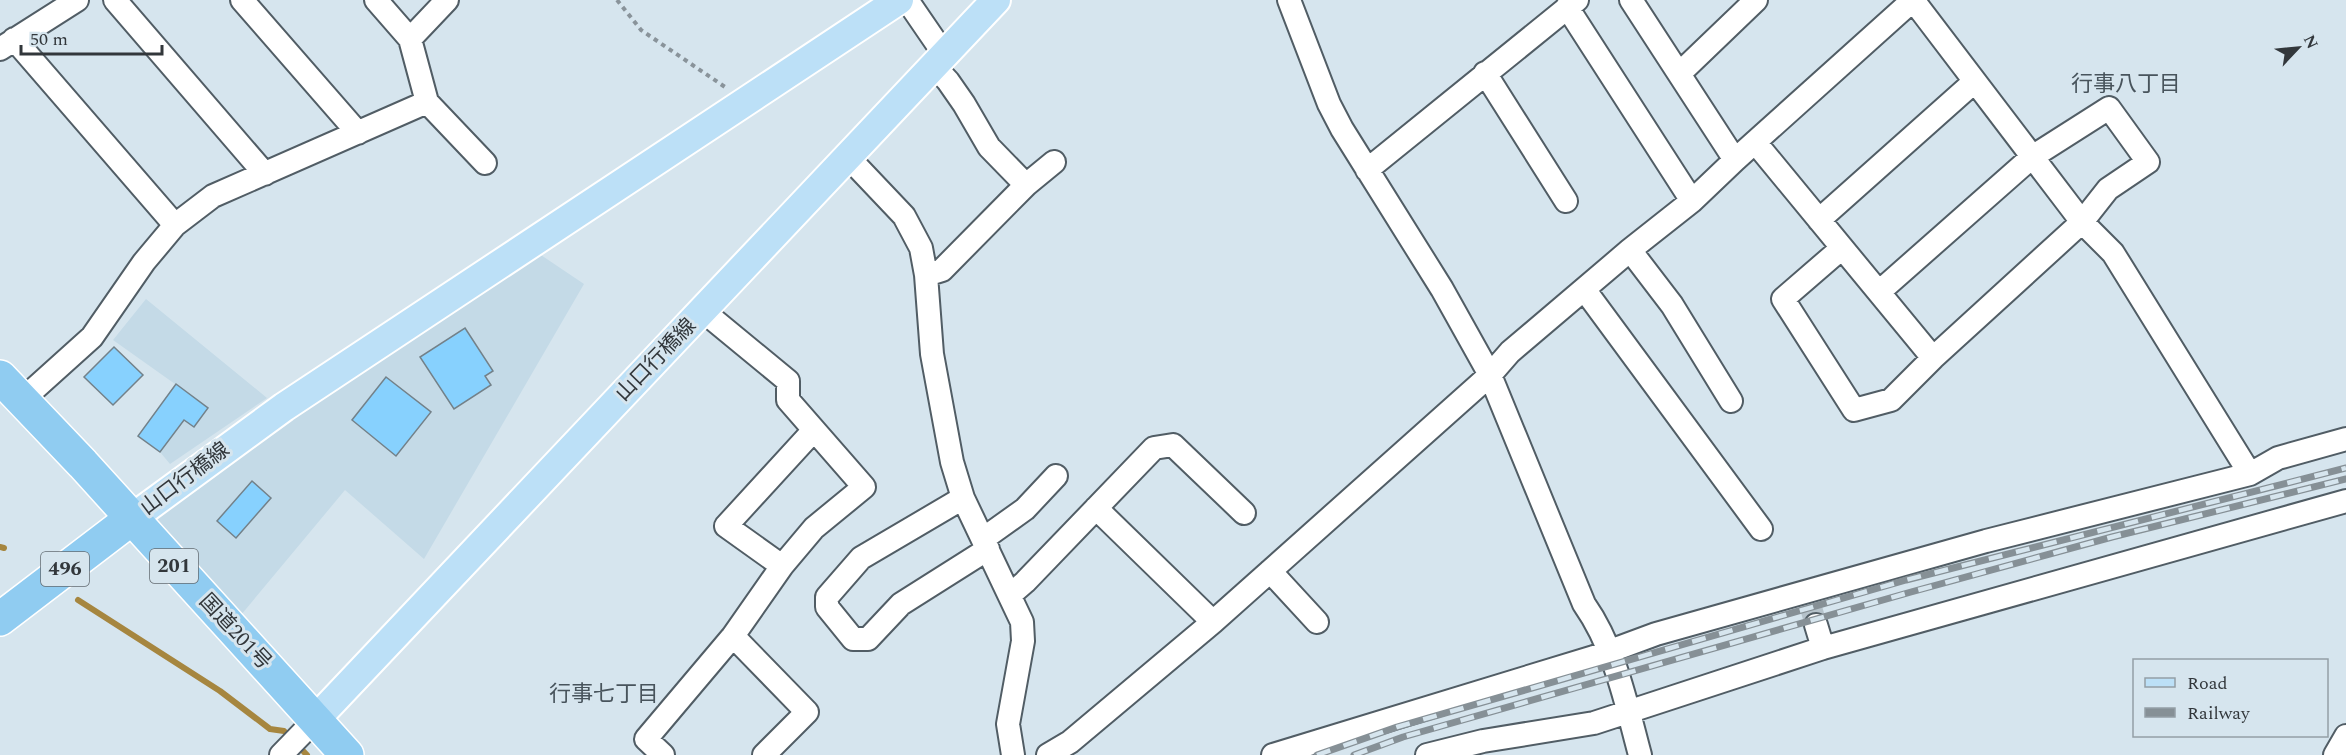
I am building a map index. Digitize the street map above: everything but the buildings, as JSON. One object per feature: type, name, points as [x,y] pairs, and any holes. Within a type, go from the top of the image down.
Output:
[{"type":"highway","name":"国道201号","points":[[11,388],[316,718],[347,755]]},
{"type":"highway","name":"496","points":[[0,619],[131,519]]},
{"type":"main road","name":"山口行橋線","points":[[131,519],[284,407],[899,0]]},
{"type":"main road","name":"山口行橋線","points":[[316,718],[996,0]]},
{"type":"street","points":[[77,0],[7,44],[175,225]]},
{"type":"street","points":[[115,0],[265,174]]},
{"type":"street","points":[[242,0],[358,133]]},
{"type":"street","points":[[376,0],[410,39],[427,102],[485,163]]},
{"type":"street","points":[[410,39],[447,0]]},
{"type":"street","points":[[907,0],[948,81],[988,147],[1026,185]]},
{"type":"street","points":[[1289,0],[1329,104],[1367,170],[1442,289],[1490,375],[1584,604],[1601,628],[1610,651],[1640,755]]},
{"type":"street","points":[[1631,0],[1734,160]]},
{"type":"street","points":[[1680,73],[1756,0]]},
{"type":"street","points":[[1048,755],[1070,742],[1213,622],[1490,375],[1510,352],[1630,250],[1692,201],[1734,160],[1913,0],[2082,222],[2113,253],[2250,474]]},
{"type":"street","points":[[1367,170],[1572,4],[1692,201]]},
{"type":"street","points":[[1485,73],[1566,201]]},
{"type":"street","points":[[1819,220],[1974,82]]},
{"type":"street","points":[[11,388],[92,337],[144,262],[175,225],[213,196],[427,102]]},
{"type":"street","points":[[1842,248],[1783,299],[1854,410],[1891,400],[1933,358],[2082,222],[2108,189],[2148,162],[2109,108],[2032,157],[1879,292]]},
{"type":"street","points":[[1755,142],[1933,358]]},
{"type":"street","points":[[848,157],[910,224],[921,249],[926,275],[932,354],[943,423],[963,498],[1022,622],[1023,641],[1008,724],[1013,755]]},
{"type":"street","points":[[926,275],[942,270],[1026,185],[1054,162]]},
{"type":"street","points":[[1630,250],[1672,305],[1731,401]]},
{"type":"street","points":[[1584,289],[1761,529]]},
{"type":"street","points":[[663,755],[646,739],[733,636],[782,566],[814,528],[864,487],[788,400],[788,381],[703,311]]},
{"type":"street","points":[[782,566],[726,526],[814,430]]},
{"type":"street","points":[[1273,755],[1610,651],[1656,634],[1811,607],[1986,541],[2250,474],[2278,458],[2346,439]]},
{"type":"street","points":[[1010,595],[1154,448],[1173,445],[1244,513]]},
{"type":"street","points":[[963,498],[861,558],[827,597],[827,607],[854,639],[868,639],[900,604],[986,544],[1025,509],[1056,476]]},
{"type":"street","points":[[1427,755],[1483,741],[1594,723],[1823,648],[2346,501]]},
{"type":"street","points":[[1096,508],[1213,622]]},
{"type":"street","points":[[1270,571],[1317,622]]},
{"type":"street","points":[[1811,607],[1823,648]]},
{"type":"street","points":[[733,636],[807,712],[764,755]]},
{"type":"street","points":[[281,755],[316,718]]},
{"type":"street","points":[[2335,755],[2346,736]]},
{"type":"path","points":[[617,0],[641,30],[674,55],[731,91]]},
{"type":"shaded area","points":[[529,247],[584,284],[424,559],[345,490],[231,627],[131,519]]},
{"type":"shaded area","points":[[146,299],[267,398],[170,464],[160,452],[138,436],[175,384],[113,340]]},
{"type":"waterway","points":[[0,547],[4,548]]},
{"type":"waterway","points":[[78,600],[220,691],[270,729],[284,731],[307,755]]},
{"type":"tunnel","points":[[1810,604],[1816,625]]},
{"type":"railway","points":[[1317,755],[1397,727],[1906,580],[2346,468]]},
{"type":"railway","points":[[1354,755],[1403,737],[1911,592],[2112,537],[2346,479]]},
{"type":"district","name":"行事八丁目","points":[[2126,84]]},
{"type":"district","name":"行事七丁目","points":[[604,694]]}]
